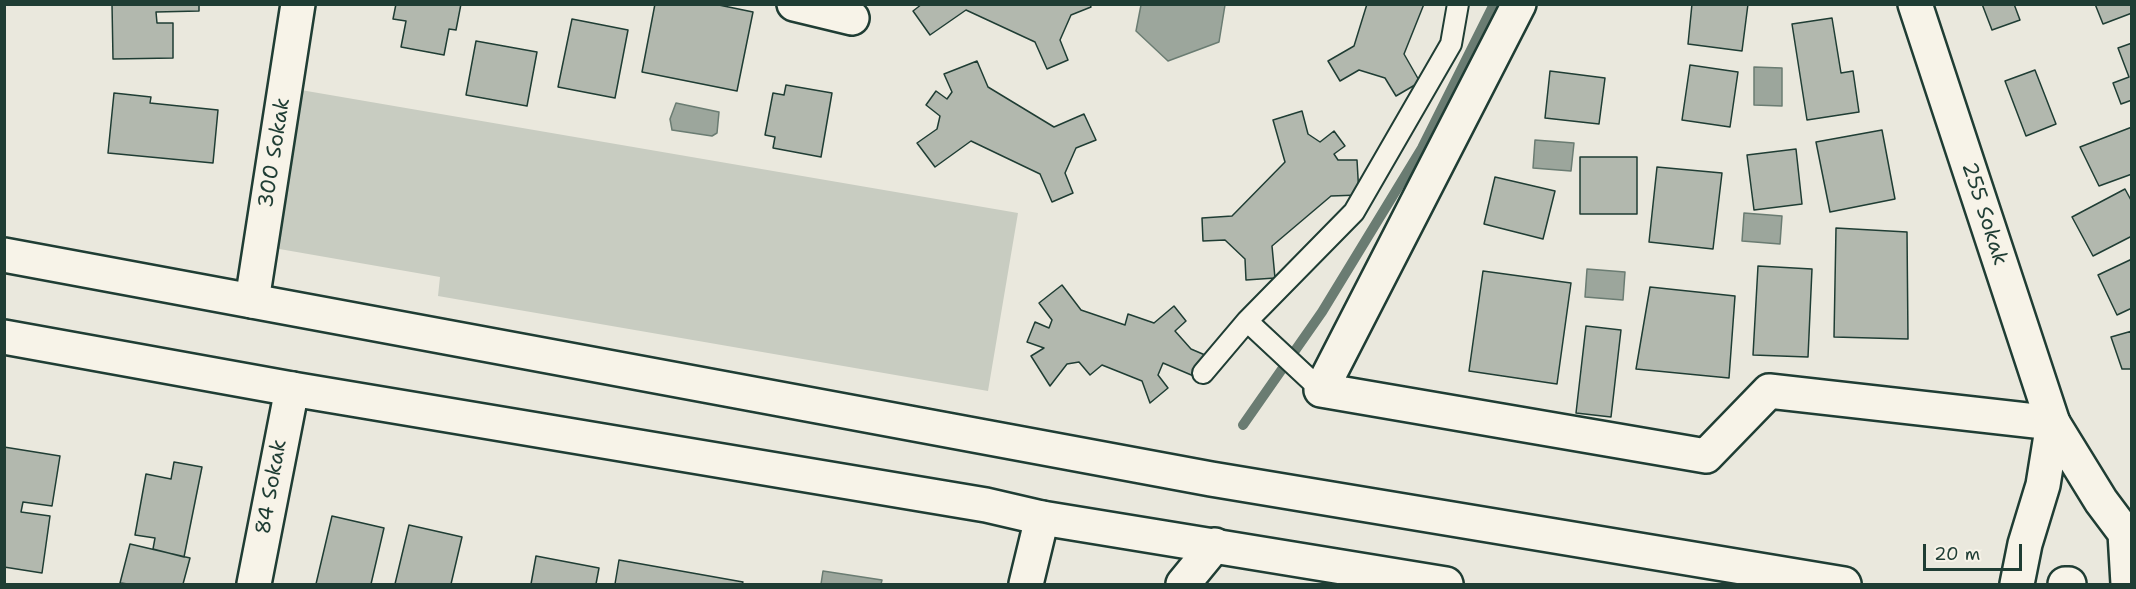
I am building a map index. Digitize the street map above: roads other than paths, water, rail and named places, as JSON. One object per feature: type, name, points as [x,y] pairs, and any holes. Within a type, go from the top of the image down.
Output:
[{"type":"main road","name":"300 Sokak","points":[[252,301],[298,4]]},
{"type":"main road","points":[[794,4],[852,18]]},
{"type":"main road","points":[[1519,4],[1313,383],[1706,456],[1769,391],[2053,423]]},
{"type":"main road","name":"255 Sokak","points":[[1915,4],[2053,423]]},
{"type":"main road","points":[[4,255],[1211,480],[1844,585]]},
{"type":"main road","points":[[4,337],[292,389],[986,505],[1042,518],[1446,585]]},
{"type":"main road","name":"84 Sokak","points":[[254,585],[292,389]]},
{"type":"main road","points":[[2018,585],[2025,544],[2043,485],[2053,423]]},
{"type":"main road","points":[[2053,423],[2101,501],[2125,533],[2128,585]]},
{"type":"main road","points":[[1026,585],[1042,518]]},
{"type":"main road","points":[[1183,585],[1215,545]]},
{"type":"lane","points":[[1203,373],[1247,321],[1354,212],[1451,44],[1458,4]]},
{"type":"lane","points":[[1247,321],[1313,383]]},
{"type":"waterway","points":[[1243,425],[1322,312],[1422,148],[1494,4]]}]
